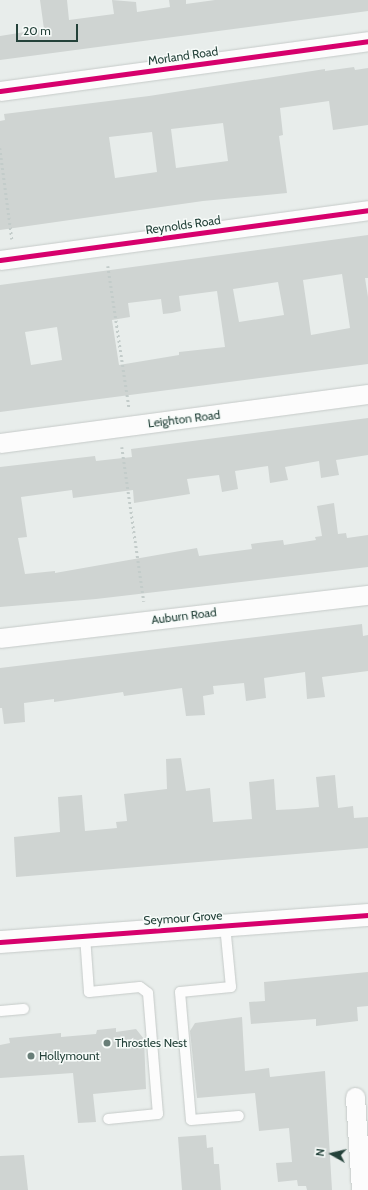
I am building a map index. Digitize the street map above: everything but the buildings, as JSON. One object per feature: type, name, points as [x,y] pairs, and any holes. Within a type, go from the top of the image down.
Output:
[{"type":"main road","name":"Seymour Grove","points":[[0,942],[368,915]]},
{"type":"street","name":"Morland Road","points":[[0,91],[368,41]]},
{"type":"street","name":"Reynolds Road","points":[[7,259],[368,210]]},
{"type":"street","name":"Leighton Road","points":[[0,443],[368,394]]},
{"type":"street","name":"Auburn Road","points":[[0,638],[368,595]]},
{"type":"street","points":[[355,1098],[361,1190]]},
{"type":"lane","points":[[225,925],[231,987],[180,992],[191,1120],[239,1116]]},
{"type":"lane","points":[[85,936],[89,992],[140,987],[148,993],[158,1114],[108,1119]]},
{"type":"lane","points":[[0,1011],[24,1009]]},
{"type":"path","points":[[0,148],[7,259]]},
{"type":"path","points":[[105,246],[147,621]]},
{"type":"cycle path","points":[[0,91],[368,41]]},
{"type":"cycle path","points":[[0,260],[368,210]]},
{"type":"cycle path","points":[[0,942],[368,915]]},
{"type":"place","name":"Throstles Nest","points":[[107,1043]]},
{"type":"place","name":"Hollymount","points":[[31,1056]]}]
